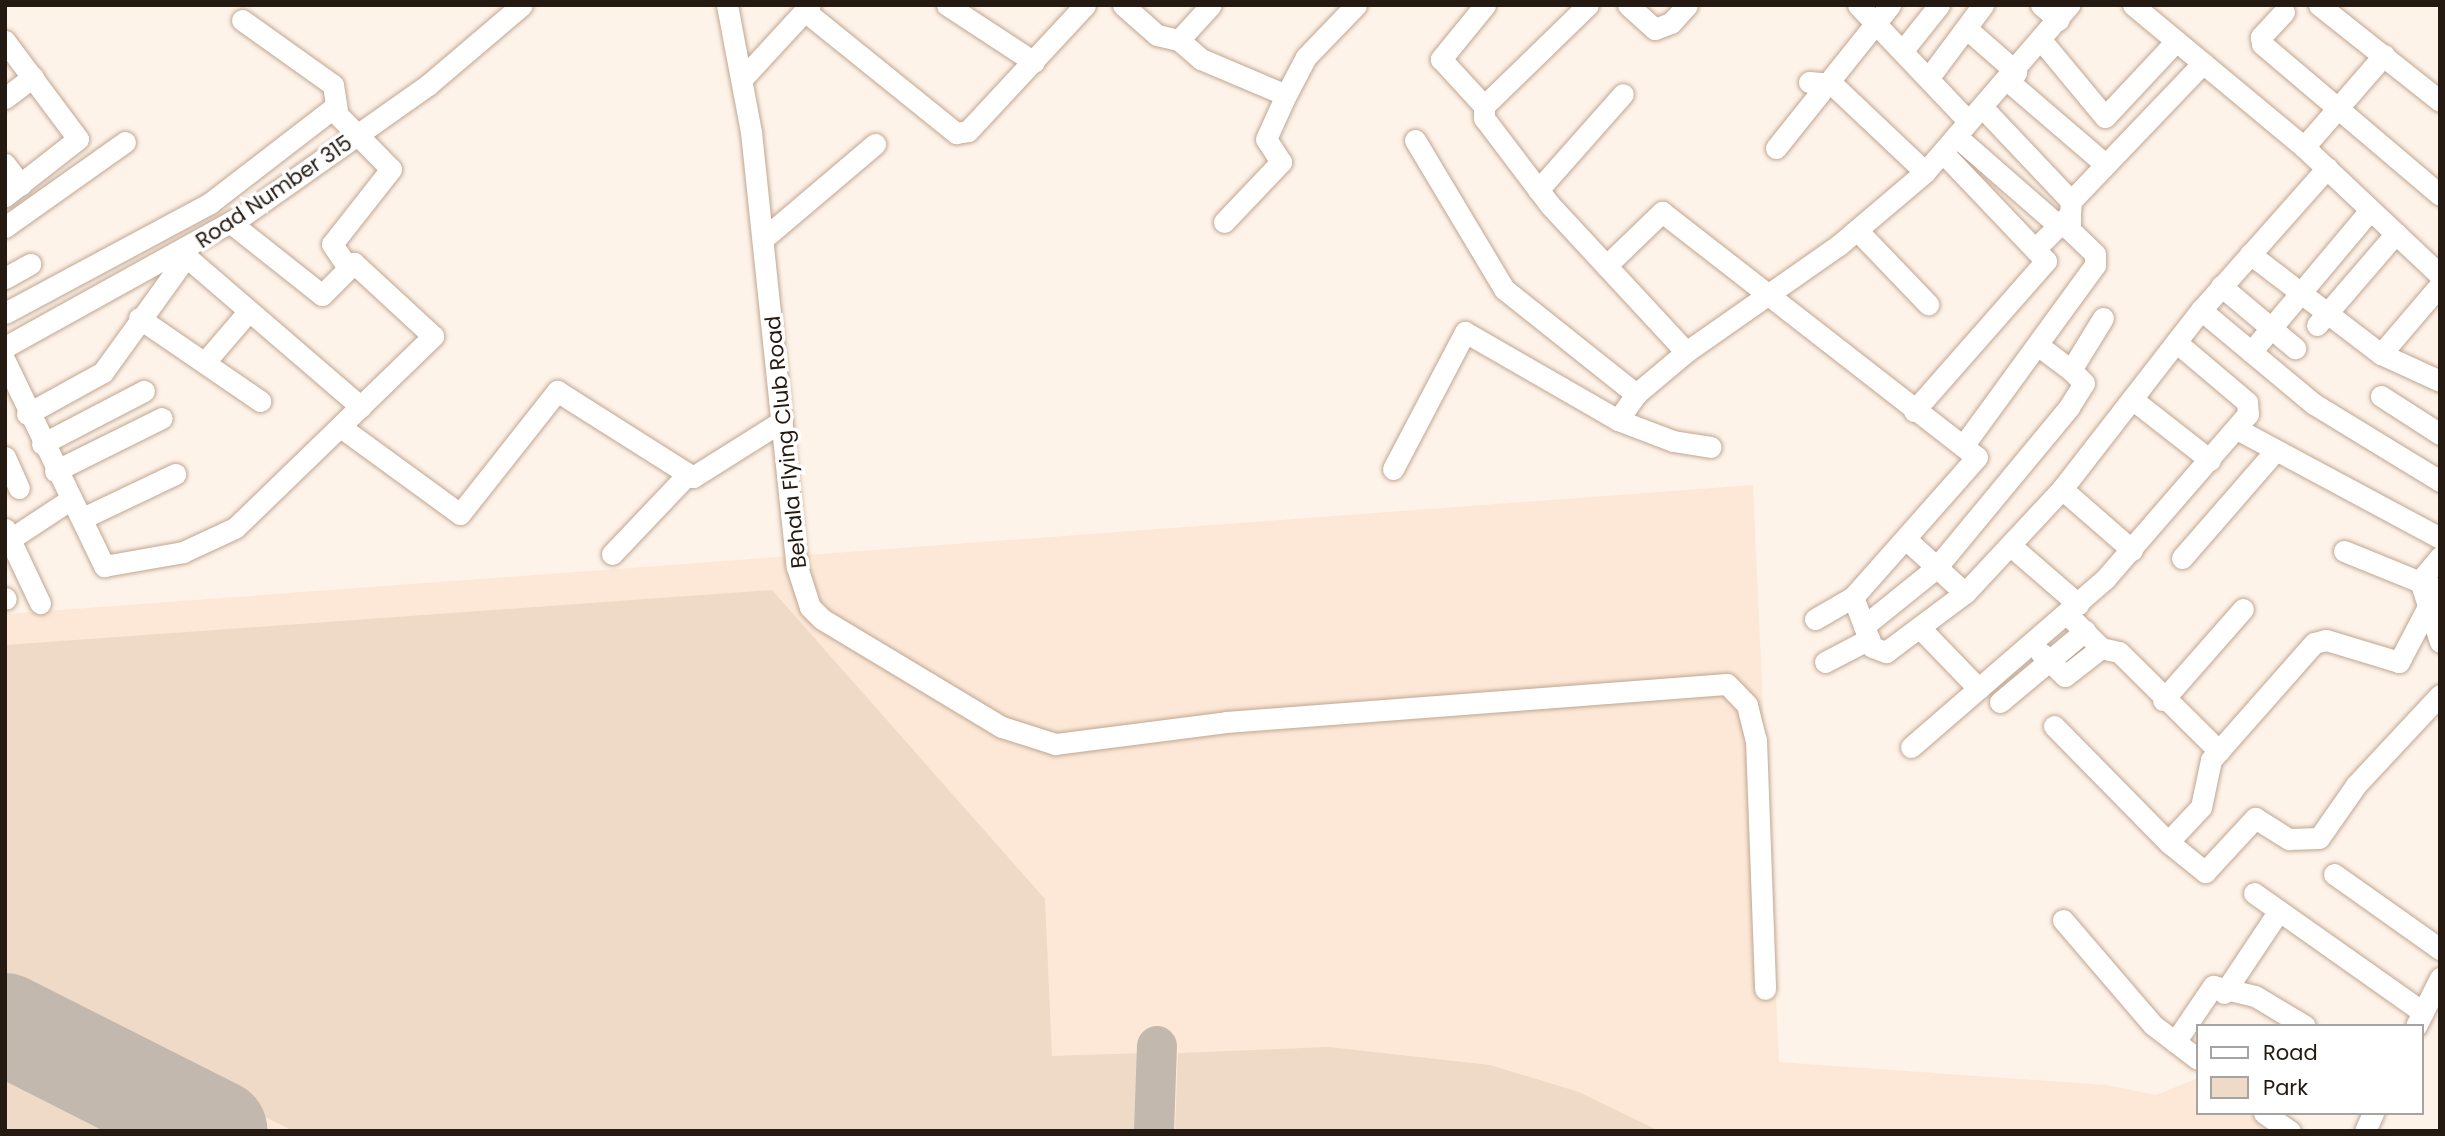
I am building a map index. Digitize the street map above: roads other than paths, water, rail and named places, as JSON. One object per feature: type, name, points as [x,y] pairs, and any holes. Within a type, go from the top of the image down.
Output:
[{"type":"street","name":"Road Number 315","points":[[5,347],[184,255],[358,132],[522,5]]},
{"type":"street","name":"Behala Flying Club Road","points":[[727,5],[742,79],[763,239],[797,567],[810,607],[1002,727],[1030,739],[1088,744],[1145,730],[1727,684],[1747,705],[1756,740],[1765,989]]},
{"type":"street","points":[[947,5],[1034,61]]},
{"type":"street","points":[[742,79],[808,9],[956,133],[968,131],[1085,5]]},
{"type":"street","points":[[1123,5],[1157,35],[1179,40],[1201,59],[1286,96]]},
{"type":"street","points":[[1179,40],[1211,5]]},
{"type":"street","points":[[1224,222],[1281,162],[1266,139],[1286,96],[1306,57],[1356,5]]},
{"type":"street","points":[[1485,5],[1441,55],[1483,106],[1484,118],[1538,190],[1686,352]]},
{"type":"street","points":[[1483,106],[1588,5]]},
{"type":"street","points":[[1628,5],[1655,29],[1671,23],[1686,5]]},
{"type":"street","points":[[1858,5],[1930,76],[2046,256],[2042,267],[1914,411]]},
{"type":"street","points":[[1776,148],[1832,84],[1890,5]]},
{"type":"street","points":[[1904,49],[1939,5]]},
{"type":"street","points":[[1930,76],[1983,5]]},
{"type":"street","points":[[1618,420],[1636,394],[1686,352],[1857,230],[1924,172],[2012,76],[2064,13],[2041,5]]},
{"type":"street","points":[[2133,5],[2304,146],[2440,275]]},
{"type":"street","points":[[2319,5],[2440,101]]},
{"type":"street","points":[[2286,8],[2260,41],[2440,195]]},
{"type":"street","points":[[7,369],[12,395],[27,414],[68,500],[85,517],[105,567],[193,549],[235,528],[342,428],[433,336],[349,270],[332,244],[391,169],[338,111],[333,85],[242,20]]},
{"type":"street","points":[[1966,28],[2012,76],[2105,164]]},
{"type":"street","points":[[2041,40],[2105,117],[2176,41]]},
{"type":"street","points":[[5,41],[78,139],[13,190],[5,164]]},
{"type":"street","points":[[2304,146],[2384,55]]},
{"type":"street","points":[[2038,246],[2067,214],[2105,164],[2203,63]]},
{"type":"street","points":[[5,98],[33,77]]},
{"type":"street","points":[[1808,82],[1832,84],[1924,172]]},
{"type":"street","points":[[1538,190],[1623,94]]},
{"type":"street","points":[[5,313],[210,203],[338,111]]},
{"type":"street","points":[[1962,129],[2067,214],[2070,230],[2096,259],[2039,346],[1963,446]]},
{"type":"street","points":[[1962,129],[2067,214]]},
{"type":"street","points":[[1415,141],[1504,289],[1636,394]]},
{"type":"street","points":[[5,227],[125,142]]},
{"type":"street","points":[[763,239],[875,144]]},
{"type":"street","points":[[1853,597],[1875,651],[1886,652],[1921,629],[1965,593],[2062,489],[2201,310],[2327,168]]},
{"type":"street","points":[[2251,352],[2370,210]]},
{"type":"street","points":[[1606,266],[1662,212],[1914,411],[1963,446],[1978,462],[1908,541],[1853,597],[1815,619]]},
{"type":"street","points":[[231,223],[322,295],[349,270]]},
{"type":"street","points":[[1857,230],[1928,304]]},
{"type":"street","points":[[2322,318],[2396,233]]},
{"type":"street","points":[[2250,254],[2301,290],[2322,318],[2381,354],[2440,381]]},
{"type":"street","points":[[27,414],[103,372],[184,255],[361,407]]},
{"type":"street","points":[[5,278],[30,264]]},
{"type":"street","points":[[2381,354],[2440,285]]},
{"type":"street","points":[[2221,286],[2295,348]]},
{"type":"street","points":[[2201,310],[2314,404],[2440,481]]},
{"type":"street","points":[[205,362],[248,312]]},
{"type":"street","points":[[139,318],[260,401]]},
{"type":"street","points":[[2071,370],[2103,318]]},
{"type":"street","points":[[1393,469],[1460,335],[1470,330],[1517,365],[1618,420],[1673,441],[1711,447]]},
{"type":"street","points":[[1911,747],[2073,609],[2132,550],[2248,414],[2247,402],[2176,342]]},
{"type":"street","points":[[1825,662],[1867,632],[1936,568],[2082,389],[2083,378],[2039,346]]},
{"type":"street","points":[[42,444],[144,391]]},
{"type":"street","points":[[342,428],[460,514],[557,391],[687,475]]},
{"type":"street","points":[[2381,396],[2440,435]]},
{"type":"street","points":[[2132,399],[2210,460]]},
{"type":"street","points":[[55,471],[162,418]]},
{"type":"street","points":[[612,554],[687,475],[782,421]]},
{"type":"street","points":[[2237,429],[2440,538]]},
{"type":"street","points":[[2182,558],[2275,451]]},
{"type":"street","points":[[5,457],[19,488]]},
{"type":"street","points":[[85,517],[175,474]]},
{"type":"street","points":[[2062,489],[2132,550]]},
{"type":"street","points":[[40,603],[12,531],[68,500]]},
{"type":"street","points":[[1908,541],[1965,593]]},
{"type":"street","points":[[2011,546],[2073,609],[2085,631],[2101,648],[2119,652],[2163,700],[2219,751]]},
{"type":"street","points":[[2344,551],[2420,581],[2435,596],[2440,642]]},
{"type":"street","points":[[2420,581],[2440,557]]},
{"type":"street","points":[[2168,842],[2201,807],[2207,772],[2219,751],[2314,643],[2326,640],[2399,662],[2435,596]]},
{"type":"street","points":[[2163,700],[2243,609]]},
{"type":"street","points":[[1921,629],[1979,689]]},
{"type":"street","points":[[2000,702],[2085,631]]},
{"type":"street","points":[[2032,644],[2065,676],[2101,648]]},
{"type":"street","points":[[2054,726],[2168,842],[2205,872],[2255,818],[2289,839],[2319,838],[2356,785],[2440,695]]},
{"type":"street","points":[[2334,874],[2440,949]]},
{"type":"street","points":[[2254,893],[2419,1019],[2440,978]]},
{"type":"street","points":[[2224,993],[2278,912]]},
{"type":"street","points":[[2063,920],[2153,1025],[2196,1058]]},
{"type":"street","points":[[2175,1042],[2213,986],[2224,993],[2255,996],[2302,1024]]},
{"type":"street","points":[[2267,1115],[2290,1131]]},
{"type":"street","points":[[2365,1131],[2372,1115]]}]
